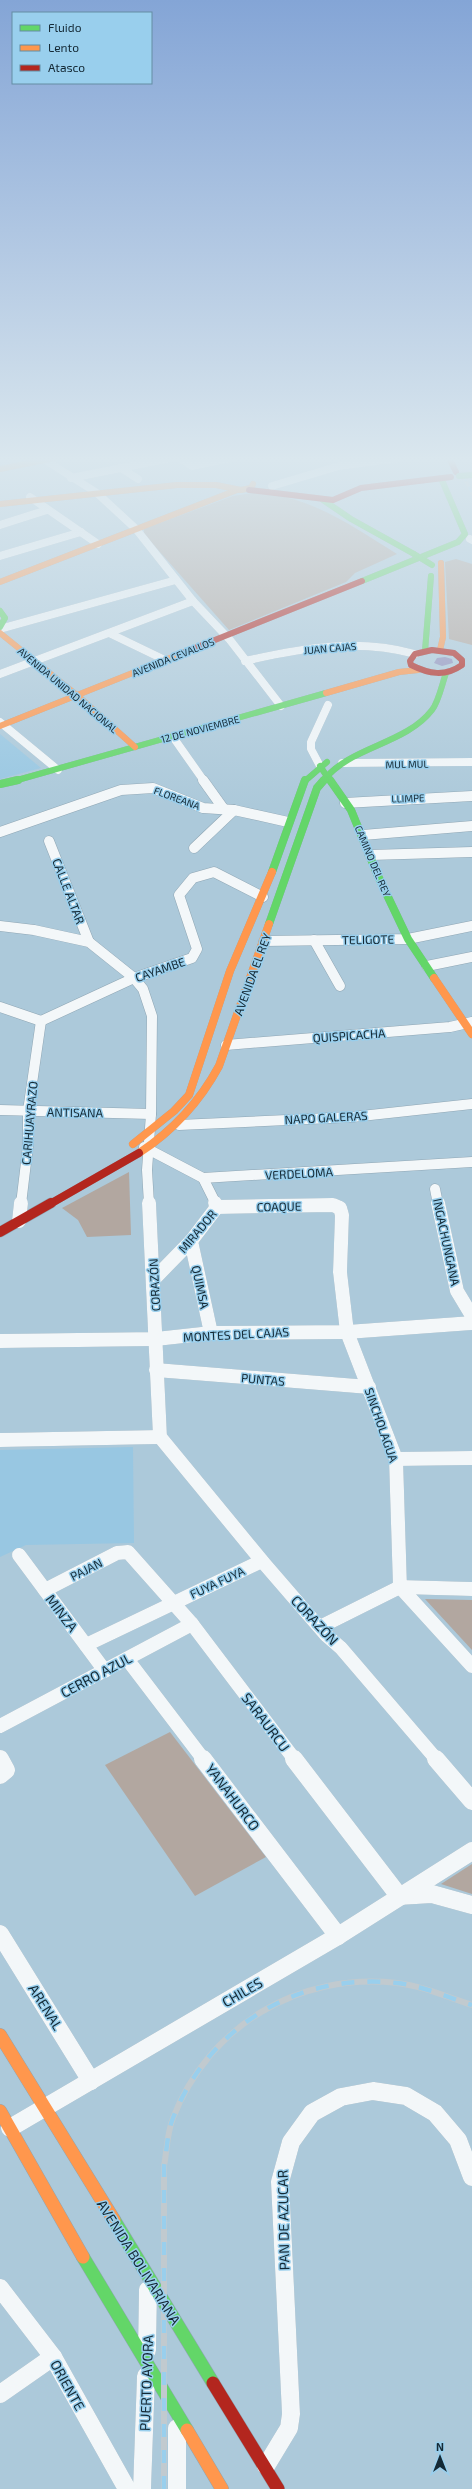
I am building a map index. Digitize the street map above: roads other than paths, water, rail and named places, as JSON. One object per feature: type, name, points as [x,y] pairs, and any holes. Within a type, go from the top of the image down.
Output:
[{"type":"main road","points":[[0,582],[20,574]]},
{"type":"main road","points":[[359,583],[361,574]]},
{"type":"main road","name":"AVENIDA CEVALLOS","points":[[2,726],[71,705],[80,698],[165,660],[228,638],[380,574]]},
{"type":"main road","name":"AVENIDA CEVALLOS","points":[[80,698],[391,574]]},
{"type":"main road","points":[[425,651],[436,574]]},
{"type":"main road","points":[[438,574],[443,637],[440,650]]},
{"type":"main road","points":[[0,611],[5,618],[0,628]]},
{"type":"main road","name":"AVENIDA UNIDAD NACIONAL","points":[[0,633],[29,666]]},
{"type":"main road","name":"AVENIDA UNIDAD NACIONAL","points":[[0,643],[29,666],[80,698],[135,747]]},
{"type":"main road","points":[[465,666],[430,677],[414,667],[410,661],[415,654],[425,651],[440,650],[459,656],[465,666],[472,671]]},
{"type":"main road","name":"12 DE NOVIEMBRE","points":[[0,784],[58,770],[414,667]]},
{"type":"main road","name":"AVENIDA EL REY","points":[[0,1232],[149,1149],[179,1125],[202,1099],[214,1078],[264,941],[317,788],[326,774],[342,762],[409,730],[431,712],[446,673]]},
{"type":"main road","name":"AVENIDA UNIDAD NACIONAL","points":[[54,690],[71,705]]},
{"type":"main road","name":"AVENIDA EL REY","points":[[124,1149],[136,1143],[150,1132],[174,1112],[189,1095],[230,971],[263,897],[288,822],[305,780],[320,766],[396,726]]},
{"type":"main road","name":"AVENIDA UNIDAD NACIONAL","points":[[112,740],[124,751]]},
{"type":"main road","name":"CAMINO DEL REY","points":[[320,766],[351,810],[408,939],[469,1023],[472,1034]]},
{"type":"main road","points":[[7,1214],[34,1200]]},
{"type":"main road","name":"AVENIDA BOLIVARIANA","points":[[0,2035],[278,2489]]},
{"type":"main road","points":[[0,2111],[51,2203],[177,2411],[222,2489]]},
{"type":"street","points":[[171,574],[193,601],[228,638],[244,661],[280,706]]},
{"type":"street","points":[[0,628],[176,580]]},
{"type":"street","points":[[2,671],[29,666],[193,601]]},
{"type":"street","points":[[111,634],[165,660]]},
{"type":"street","name":"JUAN CAJAS","points":[[244,661],[316,648],[349,645],[384,646],[415,654]]},
{"type":"street","name":"CAMINO DEL REY","points":[[320,766],[311,749],[312,742],[328,705]]},
{"type":"street","points":[[2,726],[58,770]]},
{"type":"street","points":[[172,737],[223,808]]},
{"type":"street","name":"MUL MUL","points":[[342,762],[404,764],[472,762]]},
{"type":"street","name":"FLOREANA","points":[[0,832],[121,790],[132,788],[153,788],[202,808],[223,808],[288,822]]},
{"type":"street","name":"LLIMPE","points":[[345,803],[472,796]]},
{"type":"street","points":[[194,848],[234,810]]},
{"type":"street","points":[[362,835],[472,826]]},
{"type":"street","name":"CALLE ALTAR","points":[[49,841],[89,942]]},
{"type":"street","points":[[370,855],[472,852]]},
{"type":"street","name":"CAYAMBE","points":[[41,1021],[134,978],[192,958],[197,949],[179,895],[184,884],[193,877],[214,872],[263,897]]},
{"type":"street","points":[[0,926],[34,930],[89,942],[134,978]]},
{"type":"street","name":"TELIGOTE","points":[[264,941],[408,939],[472,926]]},
{"type":"street","points":[[314,940],[340,986]]},
{"type":"street","points":[[427,966],[472,957]]},
{"type":"street","name":"CORAZÓN","points":[[134,978],[142,989],[152,1016],[151,1114],[147,1170],[154,1279],[156,1370],[160,1437],[262,1561],[346,1654],[472,1801]]},
{"type":"street","points":[[0,1006],[41,1021]]},
{"type":"street","name":"CARIHUAYRAZO","points":[[19,1221],[28,1146],[28,1111],[41,1021]]},
{"type":"street","name":"QUISPICACHA","points":[[226,1045],[409,1031],[469,1023]]},
{"type":"street","name":"NAPO GALERAS","points":[[179,1125],[352,1116],[472,1104]]},
{"type":"street","name":"ANTISANA","points":[[0,1110],[151,1114]]},
{"type":"street","points":[[136,1143],[202,1178]]},
{"type":"street","name":"VERDELOMA","points":[[202,1178],[472,1162]]},
{"type":"street","name":"MIRADOR","points":[[154,1279],[191,1241],[217,1207],[211,1191],[202,1178]]},
{"type":"street","name":"INGACHUNGANA","points":[[435,1189],[457,1291],[472,1316]]},
{"type":"street","name":"COAQUE","points":[[217,1207],[333,1204],[340,1208]]},
{"type":"street","name":"SINCHOLAGUA","points":[[340,1208],[342,1215],[340,1272],[347,1332],[396,1459],[400,1587]]},
{"type":"street","name":"QUIMSA","points":[[191,1241],[211,1333]]},
{"type":"street","name":"MONTES DEL CAJAS","points":[[0,1341],[156,1339],[211,1333],[347,1332],[472,1324]]},
{"type":"street","name":"PUNTAS","points":[[156,1370],[369,1387]]},
{"type":"street","points":[[0,1440],[160,1437]]},
{"type":"street","points":[[396,1459],[472,1458]]},
{"type":"street","name":"PAJAN","points":[[45,1590],[117,1553],[128,1552]]},
{"type":"street","name":"SARAURCU","points":[[128,1552],[192,1624],[399,1896]]},
{"type":"street","name":"MINZA","points":[[19,1555],[105,1671]]},
{"type":"street","name":"FUYA FUYA","points":[[173,1602],[262,1561]]},
{"type":"street","points":[[400,1587],[472,1666]]},
{"type":"street","points":[[320,1627],[400,1587],[472,1590]]},
{"type":"street","points":[[86,1645],[173,1602]]},
{"type":"street","name":"CERRO AZUL","points":[[1,1723],[105,1671],[192,1624]]},
{"type":"street","name":"YANAHURCO","points":[[128,1659],[338,1936]]},
{"type":"street","name":"CHILES","points":[[10,2128],[338,1936],[399,1896],[472,1852]]},
{"type":"street","points":[[399,1896],[432,1894],[472,1905]]},
{"type":"street","name":"ARENAL","points":[[0,1934],[91,2081]]},
{"type":"street","name":"PAN DE AZUCAR","points":[[265,2467],[289,2428],[291,2414],[280,2182],[283,2157],[293,2134],[310,2115],[336,2098],[367,2091],[396,2093],[421,2103],[452,2130],[465,2150],[472,2177]]},
{"type":"street","name":"PUERTO AYORA","points":[[142,2489],[147,2361],[148,2276]]},
{"type":"street","name":"ORIENTE","points":[[0,2288],[53,2357],[126,2489]]},
{"type":"street","points":[[0,2394],[53,2357]]},
{"type":"street","points":[[177,2411],[177,2489]]},
{"type":"railway","points":[[164,2489],[164,2166],[171,2124],[189,2085],[209,2057],[234,2032],[261,2012],[292,1997],[325,1987],[360,1982],[407,1984],[472,2005]]}]
